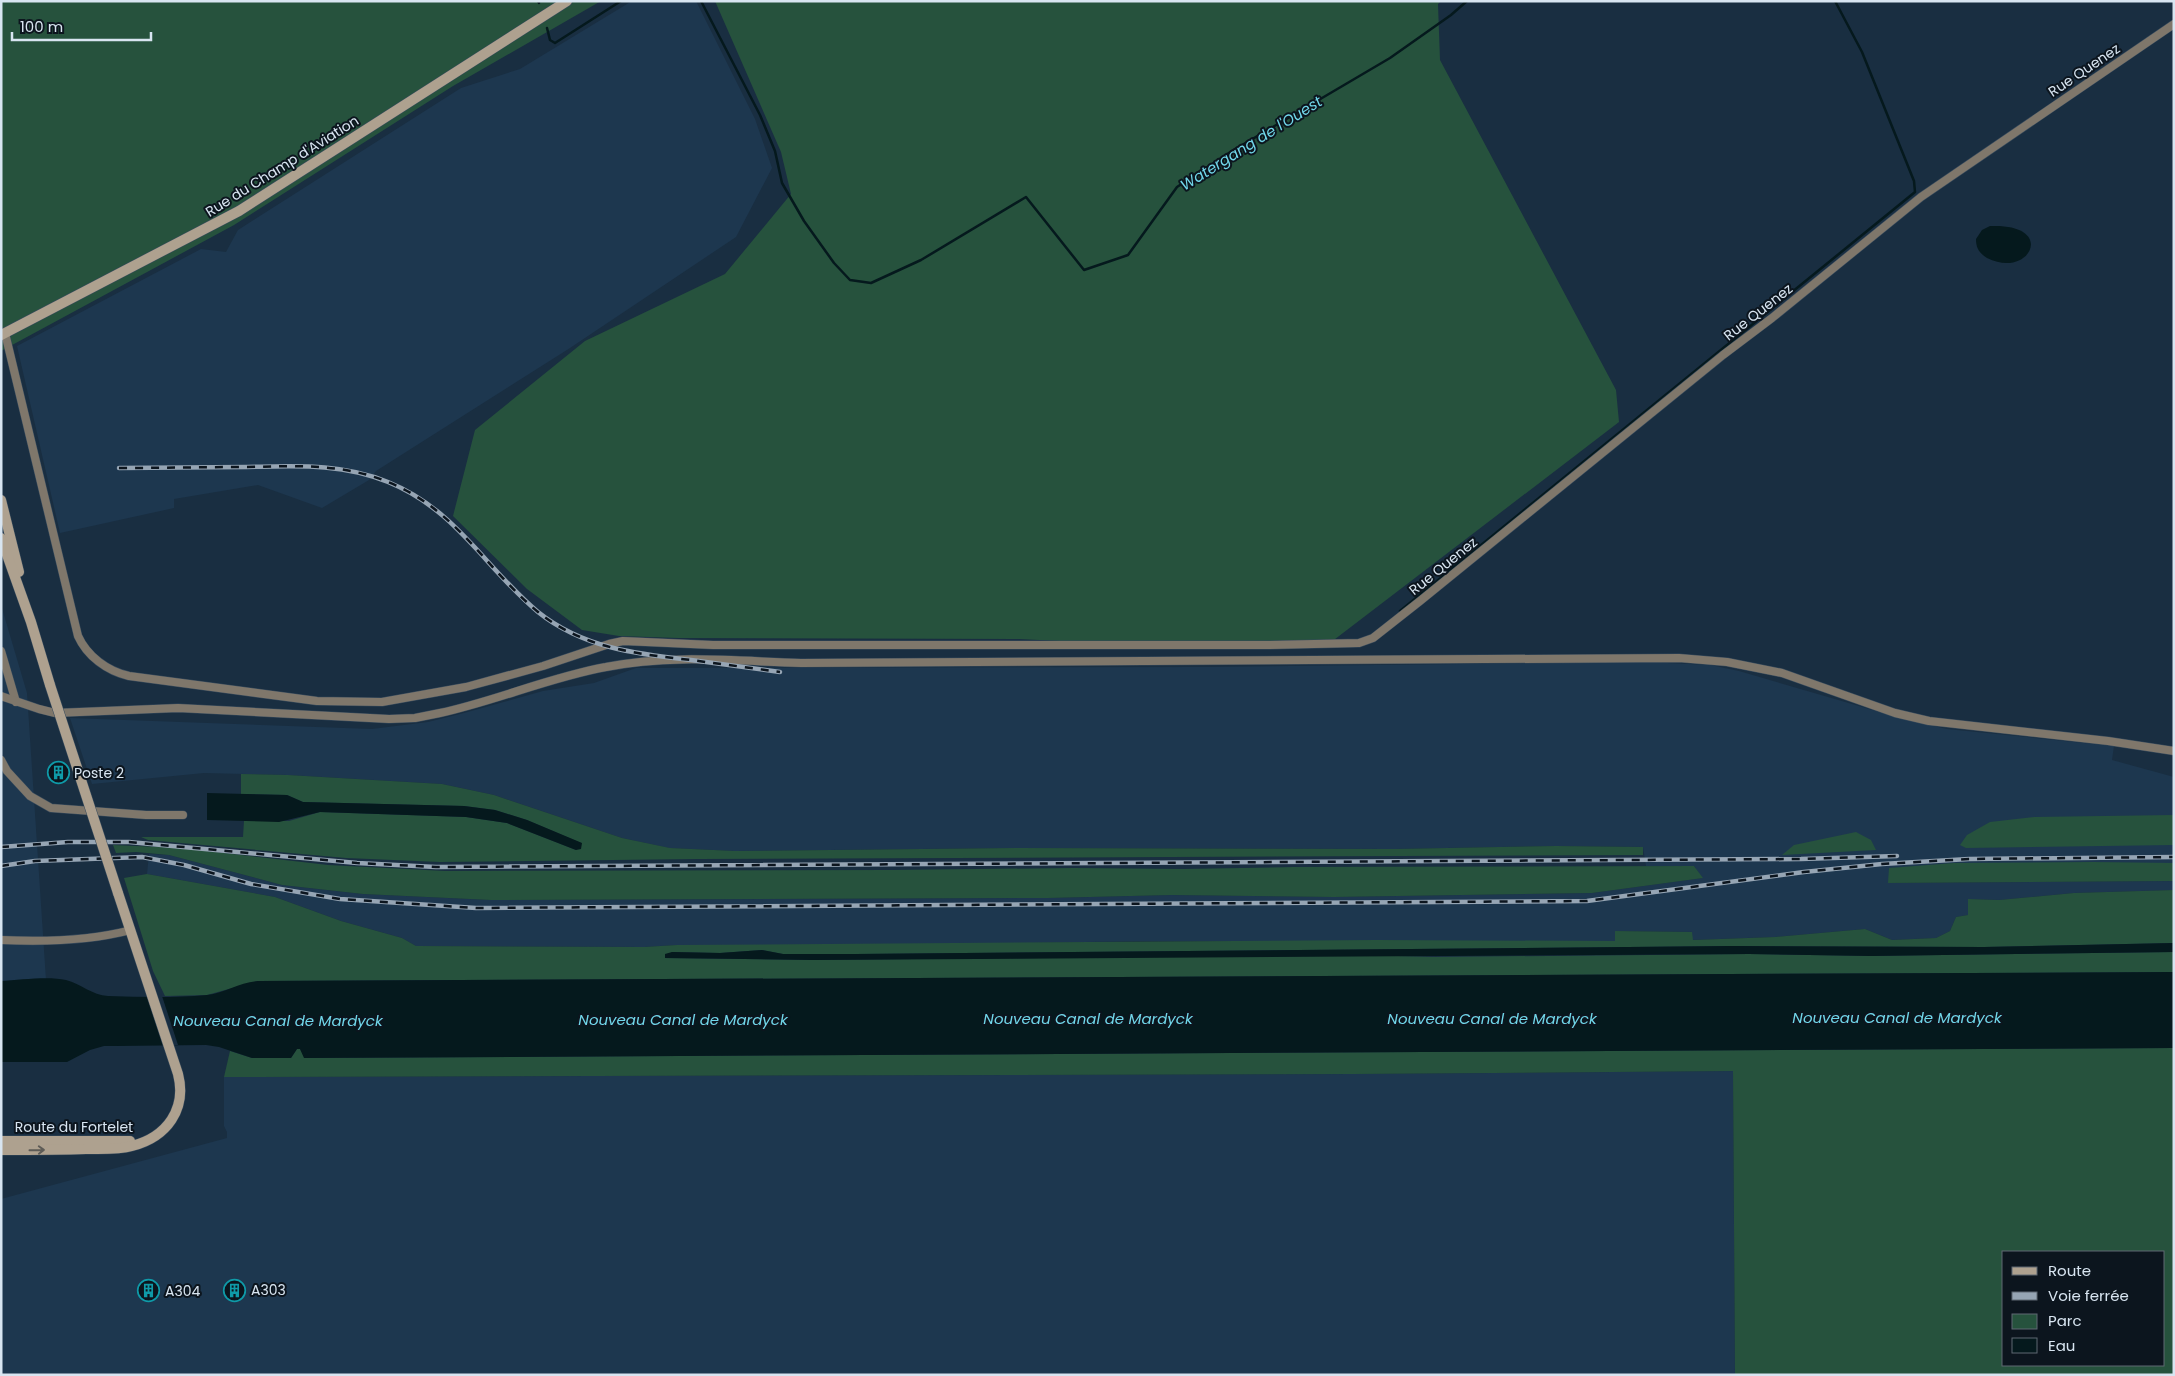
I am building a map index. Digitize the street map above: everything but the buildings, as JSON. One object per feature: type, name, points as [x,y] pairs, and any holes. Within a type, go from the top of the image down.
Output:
[{"type":"main road","name":"Rue du Champ d'Aviation","points":[[3,334],[254,202],[567,1]]},
{"type":"main road","points":[[1,500],[31,622]]},
{"type":"main road","points":[[1,538],[31,622]]},
{"type":"main road","name":"Route du Fortelet","points":[[1,1150],[118,1148],[134,1146],[166,1127],[178,1109],[181,1096],[178,1074],[31,622]]},
{"type":"main road","name":"Route du Fortelet","points":[[1,1141],[146,1140]]},
{"type":"street","name":"Rue Quenez","points":[[3,334],[80,641],[96,659],[112,670],[129,676],[325,702],[382,702],[448,691],[534,669],[619,642],[713,645],[1270,645],[1359,643],[1373,638],[1921,197],[2174,24]]},
{"type":"street","points":[[1,651],[16,702]]},
{"type":"street","points":[[1,696],[44,711],[63,713],[185,708],[397,719],[450,711],[605,667],[658,660],[730,659],[820,663],[1679,658],[1727,662],[1774,671],[1895,713],[1936,722],[2098,740],[2174,751]]},
{"type":"street","points":[[1,760],[7,771],[30,796],[51,808],[146,815],[183,815]]},
{"type":"street","points":[[1,940],[60,940],[108,935],[131,930]]},
{"type":"shaded area","points":[[632,1],[696,1],[755,119],[772,168],[736,237],[570,348],[376,471],[369,480],[322,508],[258,485],[174,499],[174,508],[60,533],[17,346],[201,249],[226,252],[238,230],[461,88],[520,69]]},
{"type":"shaded area","points":[[1,605],[27,693],[46,980],[1,981]]},
{"type":"shaded area","points":[[1646,662],[1710,665],[1739,671],[1907,720],[1947,729],[2114,746],[2112,760],[2174,777],[2174,863],[1953,863],[1888,883],[2174,881],[2174,890],[2074,893],[1999,900],[1968,899],[1968,915],[1956,917],[1950,931],[1936,938],[1892,940],[1865,929],[1775,937],[1692,940],[1692,932],[1616,931],[1615,941],[1141,941],[923,945],[677,945],[644,947],[416,946],[402,938],[341,921],[275,897],[147,874],[149,854],[169,855],[282,885],[363,894],[491,900],[1048,898],[1172,895],[1334,897],[1592,893],[1702,878],[1694,866],[1646,866],[1643,847],[1556,846],[1395,849],[1014,848],[735,851],[669,848],[622,838],[494,795],[442,784],[288,775],[204,773],[92,784],[70,718],[372,729],[428,722],[543,691],[594,683],[636,668],[1209,667]]},
{"type":"shaded area","points":[[1733,1071],[1735,1375],[1,1375],[1,1199],[227,1138],[224,1126],[224,1077]]},
{"type":"green space","points":[[1,1],[601,1],[453,86],[234,225],[1,351]]},
{"type":"green space","points":[[715,1],[1441,1],[1438,4],[1440,60],[1616,390],[1619,422],[1326,646],[1180,647],[1019,639],[678,638],[619,636],[582,630],[527,589],[453,516],[475,430],[585,341],[725,274],[791,194],[781,152]]},
{"type":"green space","points":[[241,774],[442,784],[494,795],[622,838],[670,848],[735,851],[1014,848],[1395,849],[1556,846],[1643,847],[1643,855],[440,862],[346,858],[148,840],[141,837],[243,837],[244,821],[289,821],[320,812],[466,817],[507,823],[576,850],[581,843],[527,820],[495,810],[464,806],[303,802],[287,795],[241,794]]},
{"type":"green space","points":[[2174,815],[2174,845],[1966,848],[1960,845],[1967,835],[1990,822],[2034,817]]},
{"type":"green space","points":[[1856,832],[1871,840],[1876,850],[1782,855],[1794,845]]},
{"type":"green space","points":[[113,845],[181,848],[328,865],[445,871],[1694,866],[1703,878],[1592,893],[1334,897],[1172,895],[1048,898],[491,900],[363,894],[282,885],[169,855],[136,852],[116,853]]},
{"type":"green space","points":[[1954,863],[2174,863],[2174,881],[1888,883],[1889,868]]},
{"type":"green space","points":[[147,874],[275,897],[341,921],[402,938],[416,946],[644,947],[677,945],[1376,940],[1615,941],[1615,931],[1692,932],[1693,940],[1775,937],[1865,929],[1892,940],[1936,938],[1950,931],[1956,917],[1968,915],[1968,899],[1999,900],[2074,893],[2174,890],[2174,943],[1984,947],[1732,946],[856,954],[783,954],[762,950],[720,953],[672,952],[665,958],[812,960],[1361,955],[1434,957],[1749,954],[1871,956],[2174,952],[2174,972],[258,981],[207,995],[165,996],[153,971],[124,878]]},
{"type":"green space","points":[[2174,1048],[2174,1375],[1735,1375],[1733,1071],[224,1077],[230,1051],[252,1058],[291,1058],[297,1049],[300,1049],[305,1058]]},
{"type":"water","points":[[1990,226],[2011,227],[2024,233],[2030,241],[2030,249],[2025,257],[2015,262],[2002,263],[1987,258],[1982,254],[1977,248],[1976,239],[1982,230]]},
{"type":"water","points":[[207,793],[287,795],[303,802],[464,806],[495,810],[527,820],[582,843],[581,849],[576,850],[507,823],[466,817],[320,812],[279,822],[207,820]]},
{"type":"water","points":[[2174,943],[2174,952],[1871,956],[1749,954],[812,960],[665,958],[665,954],[672,952],[720,953],[762,950],[783,954],[856,954],[1732,946],[1984,947]]},
{"type":"water","name":"Nouveau Canal de Mardyck","points":[[2174,972],[2174,1048],[304,1058],[300,1049],[297,1049],[291,1058],[252,1058],[219,1047],[206,1045],[104,1046],[90,1050],[67,1062],[1,1062],[1,981],[51,978],[66,980],[92,992],[108,996],[183,997],[207,995],[245,983],[258,981]]},
{"type":"pier","points":[[146,993],[161,993],[178,1045],[163,1046]]},
{"type":"waterway","name":"Watergang de l'Ouest","points":[[547,28],[550,40],[555,43],[621,1]]},
{"type":"waterway","name":"Watergang de l'Ouest","points":[[701,1],[760,115],[775,151],[782,183],[804,221],[834,263],[850,280],[871,283],[921,260],[1026,197],[1084,270],[1128,255],[1177,187],[1232,151],[1390,58],[1451,15],[1467,1]]},
{"type":"waterway","points":[[1400,611],[1915,192],[1914,181],[1862,52],[1835,1]]},
{"type":"railway","points":[[119,468],[301,466],[336,469],[371,476],[412,494],[433,508],[469,541],[519,595],[538,612],[573,634],[630,652],[780,672]]},
{"type":"railway","points":[[1,847],[68,842],[129,842],[357,863],[436,867],[1801,859],[1897,856]]},
{"type":"railway","points":[[1,866],[35,861],[142,857],[184,865],[251,884],[340,899],[476,908],[1587,901],[1804,872],[1882,864],[1969,859],[2174,857]]},
{"type":"place","name":"Poste 2","points":[[58,773]]},
{"type":"place","name":"A303","points":[[235,1290]]},
{"type":"place","name":"A304","points":[[149,1291]]}]
